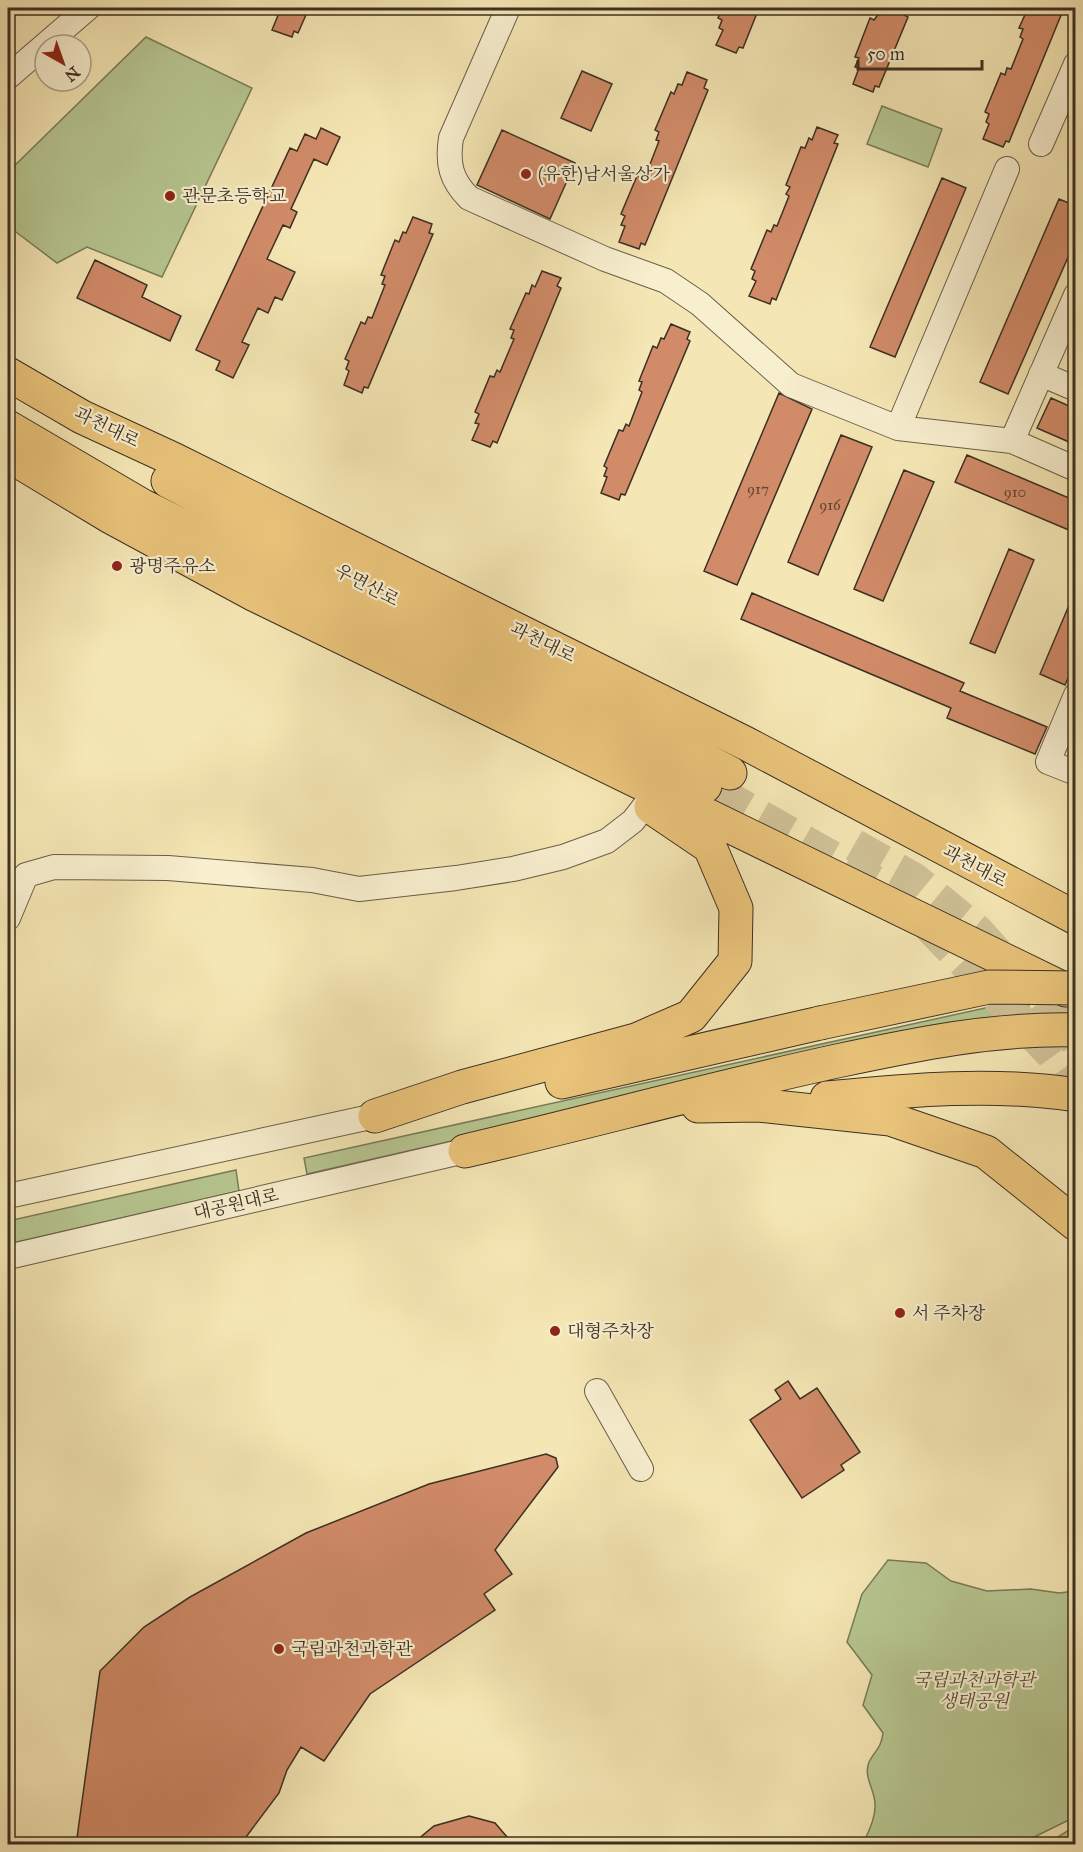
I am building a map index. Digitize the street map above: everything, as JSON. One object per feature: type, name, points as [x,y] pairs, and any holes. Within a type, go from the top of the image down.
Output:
[{"type":"highway","name":"과천대로","points":[[8,374],[82,417],[175,459],[747,744],[1076,918]]},
{"type":"highway","name":"우면산로","points":[[8,391],[143,467],[724,783],[143,506],[8,427]]},
{"type":"highway","points":[[8,455],[109,516],[255,595],[1076,995]]},
{"type":"highway","points":[[375,1116],[462,1087],[636,1040],[691,1016],[735,961],[736,908],[710,847],[647,803],[613,771]]},
{"type":"highway","points":[[375,1116],[409,1118],[820,1023],[989,987],[1076,988]]},
{"type":"highway","points":[[465,1151],[728,1084],[931,1041],[1024,1029],[1076,1030]]},
{"type":"highway","points":[[643,1107],[757,1105],[927,1088],[1037,1089],[1076,1095]]},
{"type":"highway","points":[[757,1105],[890,1119],[987,1152],[1076,1224]]},
{"type":"street","points":[[8,76],[88,8]]},
{"type":"street","points":[[508,8],[451,138],[448,158],[456,185],[469,198],[605,259],[666,281],[700,304],[791,385],[898,428],[1012,441],[1076,469]]},
{"type":"street","points":[[1041,144],[1076,64]]},
{"type":"street","points":[[898,428],[1006,170]]},
{"type":"street","points":[[1012,441],[1075,299]]},
{"type":"street","points":[[1041,374],[1076,389]]},
{"type":"street","points":[[1076,695],[1048,762],[1076,773]]},
{"type":"street","points":[[8,918],[26,875],[54,867],[168,868],[312,880],[359,889],[513,870],[563,857],[607,841],[633,821],[647,803]]},
{"type":"street","points":[[8,1196],[375,1116]]},
{"type":"street","name":"대공원대로","points":[[8,1257],[465,1151]]},
{"type":"street","points":[[597,1391],[641,1469]]},
{"type":"green space","points":[[146,37],[252,88],[162,277],[87,247],[57,263],[8,226],[8,172],[89,93],[93,93],[93,89]]},
{"type":"green space","points":[[882,106],[942,129],[928,167],[867,144]]},
{"type":"green space","points":[[1026,999],[1033,1018],[659,1094],[307,1174],[304,1158]]},
{"type":"green space","points":[[236,1170],[239,1191],[8,1244],[8,1221]]},
{"type":"green space","name":"국립과천과학관 생태공원","points":[[888,1560],[926,1563],[951,1581],[987,1591],[1031,1589],[1059,1593],[1075,1591],[1075,1817],[1020,1844],[863,1844],[875,1809],[867,1773],[869,1762],[879,1746],[883,1733],[863,1705],[872,1675],[847,1642],[862,1594]]},
{"type":"green space","points":[[1075,1826],[1075,1844],[1047,1844]]},
{"type":"building","points":[[281,8],[309,8],[298,33],[294,31],[292,37],[272,30]]},
{"type":"building","points":[[723,8],[759,8],[743,48],[739,47],[736,53],[716,45],[723,30],[719,28],[722,20],[718,18]]},
{"type":"building","points":[[883,8],[907,8],[904,15],[908,17],[879,87],[875,86],[873,92],[853,84],[859,68],[855,67],[859,58],[855,57],[870,18],[874,20]]},
{"type":"building","points":[[1028,8],[1064,8],[1009,142],[1006,141],[1003,147],[983,139],[989,124],[986,122],[989,114],[985,112],[1001,73],[1005,75],[1007,68],[1011,69],[1023,39],[1020,37],[1023,29],[1019,28]]},
{"type":"building","points":[[582,71],[612,84],[591,131],[561,118]]},
{"type":"building","points":[[687,72],[707,80],[704,88],[708,90],[645,245],[641,243],[639,249],[619,242],[625,226],[621,225],[625,216],[621,214],[637,176],[640,177],[643,170],[647,172],[659,141],[656,140],[659,132],[655,130],[671,92],[674,94],[678,84],[682,85]]},
{"type":"building","points":[[817,127],[838,135],[834,143],[838,144],[776,300],[772,298],[770,304],[749,296],[756,281],[752,279],[755,271],[751,269],[767,230],[771,232],[774,225],[777,226],[789,196],[786,194],[790,187],[786,185],[801,147],[805,148],[809,138],[812,140]]},
{"type":"building","points":[[321,128],[340,137],[327,165],[314,159],[291,209],[297,212],[290,228],[283,225],[267,259],[295,272],[282,300],[275,297],[268,313],[258,308],[242,342],[249,345],[233,378],[216,370],[220,361],[196,350],[290,148],[297,151],[305,134],[316,139]]},
{"type":"building","name":"(유한)남서울상가","points":[[502,130],[575,163],[550,219],[477,185]]},
{"type":"building","points":[[942,178],[966,188],[895,357],[870,347]]},
{"type":"building","points":[[1059,199],[1076,206],[1076,239],[1008,394],[980,382]]},
{"type":"building","points":[[413,217],[432,224],[429,233],[433,234],[368,388],[364,387],[362,393],[344,385],[349,371],[346,369],[349,361],[345,359],[361,322],[365,324],[368,317],[372,318],[385,285],[382,284],[385,276],[381,275],[395,240],[399,242]]},
{"type":"building","points":[[95,260],[147,285],[142,297],[181,316],[170,341],[77,298]]},
{"type":"building","points":[[542,271],[561,278],[557,286],[561,288],[497,443],[493,441],[490,447],[472,440],[479,424],[475,423],[479,414],[475,412],[490,376],[494,377],[497,370],[500,372],[514,339],[511,338],[514,330],[510,329],[526,293],[529,294],[532,285],[535,287]]},
{"type":"building","points":[[671,324],[690,332],[687,339],[690,341],[625,495],[621,494],[619,500],[601,493],[607,477],[604,476],[607,468],[604,466],[619,430],[623,431],[626,424],[629,426],[642,392],[639,390],[642,382],[639,381],[653,346],[657,348]]},
{"type":"building","points":[[779,393],[812,409],[737,585],[704,571]]},
{"type":"building","points":[[1051,398],[1076,409],[1076,445],[1037,428]]},
{"type":"building","points":[[841,435],[872,447],[818,575],[788,562]]},
{"type":"building","points":[[967,455],[1076,501],[1076,533],[955,482]]},
{"type":"building","points":[[904,470],[934,482],[883,601],[854,589]]},
{"type":"building","points":[[1009,549],[1034,560],[995,653],[970,643]]},
{"type":"building","points":[[1075,591],[1076,660],[1065,685],[1040,674]]},
{"type":"building","points":[[752,593],[964,683],[960,691],[1047,727],[1035,754],[947,718],[951,708],[741,619]]},
{"type":"building","points":[[788,1381],[800,1399],[817,1388],[860,1452],[841,1465],[844,1470],[802,1498],[750,1420],[781,1399],[775,1390]]},
{"type":"building","name":"국립과천과학관","points":[[546,1454],[556,1458],[558,1467],[495,1550],[512,1574],[484,1594],[495,1610],[370,1694],[324,1761],[301,1747],[287,1770],[279,1793],[240,1845],[76,1845],[100,1671],[144,1627],[190,1597],[306,1533],[429,1484]]},
{"type":"building","points":[[469,1816],[495,1823],[514,1845],[411,1845],[434,1826]]},
{"type":"tunnel","points":[[718,792],[875,882]]},
{"type":"tunnel","points":[[854,845],[914,879],[978,932],[1076,1041]]},
{"type":"tunnel","points":[[929,926],[1052,1054],[1076,1088]]},
{"type":"place","name":"(유한)남서울상가","points":[[526,174]]},
{"type":"place","name":"관문초등학교","points":[[170,196]]},
{"type":"place","name":"광명주유소","points":[[117,566]]},
{"type":"place","name":"서 주차장","points":[[900,1313]]},
{"type":"place","name":"대형주차장","points":[[555,1331]]},
{"type":"place","name":"국립과천과학관","points":[[279,1649]]}]
